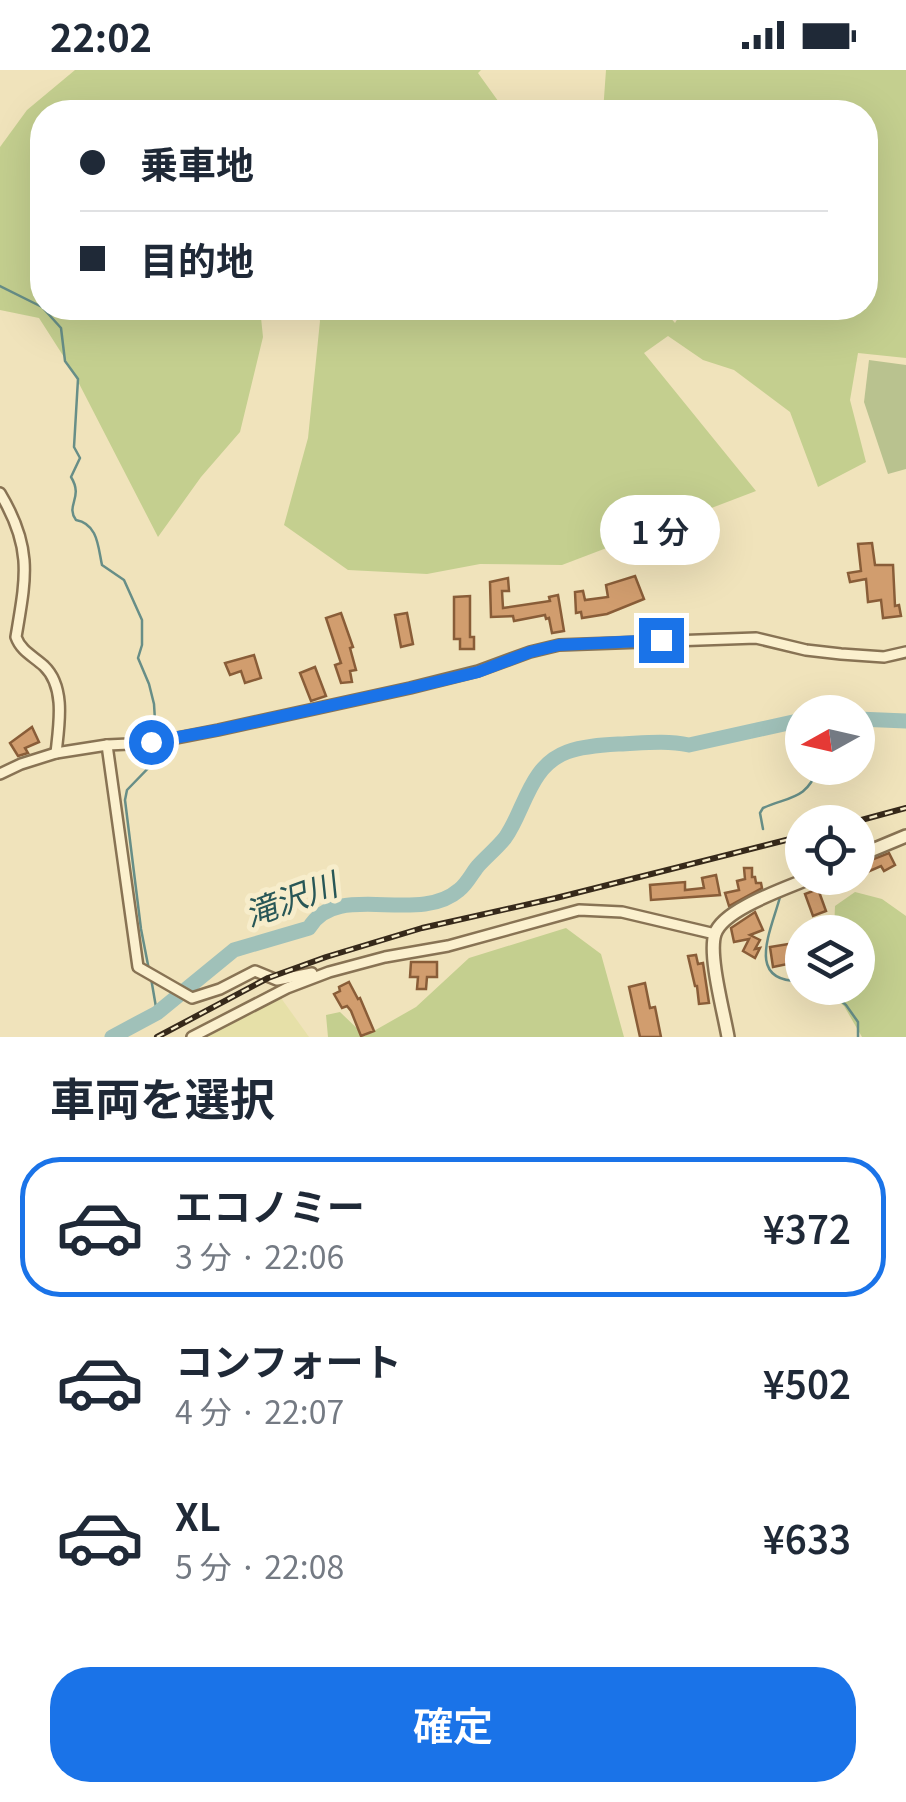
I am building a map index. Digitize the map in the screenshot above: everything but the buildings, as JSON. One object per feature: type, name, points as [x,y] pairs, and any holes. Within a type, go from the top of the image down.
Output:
[{"type":"street","points":[[0,493],[22,542],[26,566],[16,637],[19,646],[42,664],[57,684],[56,753]]},
{"type":"street","points":[[0,774],[56,753],[218,730],[410,688],[478,672],[559,645],[756,638],[841,654],[884,656],[906,652]]},
{"type":"street","points":[[107,745],[138,968],[192,998],[255,972],[277,980],[329,972]]},
{"type":"street","points":[[875,849],[906,836]]},
{"type":"street","points":[[728,1037],[713,952],[715,934],[728,917],[785,890]]},
{"type":"street","points":[[192,1037],[287,988],[329,972],[386,956],[448,946],[579,910],[622,912],[715,934]]},
{"type":"shaded area","points":[[281,998],[309,1037],[205,1037],[221,1028]]},
{"type":"green space","points":[[75,70],[481,70],[478,73],[497,100],[39,100]]},
{"type":"green space","points":[[606,70],[906,70],[906,358],[858,353],[850,400],[866,462],[818,487],[790,412],[734,370],[703,360],[668,336],[644,353],[756,491],[562,565],[480,564],[427,574],[348,570],[284,525],[308,438],[320,320],[675,323],[878,320],[878,100],[604,100]]},
{"type":"green space","points":[[30,108],[30,316],[0,310],[0,147]]},
{"type":"green space","points":[[40,320],[261,320],[263,337],[240,432],[201,477],[158,537],[71,368]]},
{"type":"green space","points":[[869,360],[906,365],[906,469],[888,474],[864,402]]},
{"type":"green space","points":[[851,895],[867,895],[882,899],[906,916],[906,1037],[862,1037],[843,1005],[875,1005],[875,915],[835,915],[835,906]]},
{"type":"green space","points":[[566,928],[601,954],[624,1037],[328,1037],[326,1015],[340,1012],[365,1036],[416,1007],[469,958]]},
{"type":"waterway","points":[[0,286],[30,301]]},
{"type":"waterway","points":[[54,320],[61,328],[65,361],[78,379],[74,447],[80,458],[71,477],[76,490],[73,515],[93,531],[102,565],[124,580],[142,620],[138,658],[149,684],[161,750],[127,790],[125,800],[149,970]]},
{"type":"waterway","name":"滝沢川","points":[[875,720],[906,721]]},
{"type":"waterway","name":"滝沢川","points":[[112,1037],[157,1013],[234,950],[309,928],[322,914],[338,907],[422,904],[442,900],[459,890],[505,838],[544,767],[567,752],[620,744],[689,745],[785,724]]},
{"type":"waterway","points":[[763,829],[763,808],[810,785]]},
{"type":"waterway","points":[[780,897],[766,952],[773,974],[785,979]]},
{"type":"waterway","points":[[151,978],[157,1013]]},
{"type":"waterway","points":[[846,1005],[858,1022],[858,1037]]},
{"type":"railway","points":[[875,816],[906,808]]},
{"type":"railway","points":[[157,1037],[268,978],[326,957],[422,928],[785,840]]},
{"type":"route","points":[[151,742],[478,672],[559,645],[661,640]]}]
